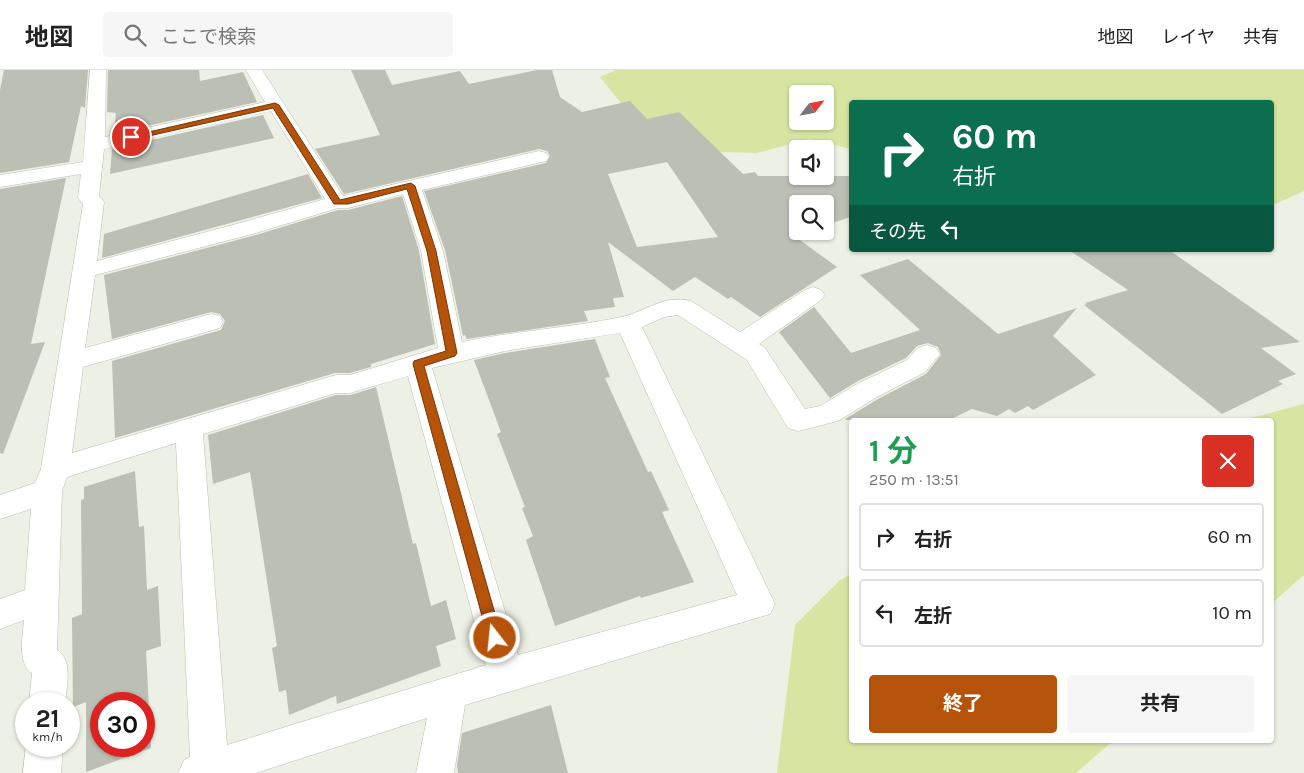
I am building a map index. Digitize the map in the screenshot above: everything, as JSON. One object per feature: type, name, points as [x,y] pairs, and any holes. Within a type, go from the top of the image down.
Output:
[{"type":"street","points":[[48,692],[50,665],[40,659],[41,599],[51,480],[72,361],[94,202],[88,198],[94,156],[98,70]]},
{"type":"street","points":[[254,70],[337,202]]},
{"type":"street","points":[[0,181],[275,105]]},
{"type":"street","points":[[84,271],[248,228],[337,202],[348,202],[497,165],[538,158]]},
{"type":"street","points":[[411,186],[432,251],[452,353]]},
{"type":"street","points":[[740,344],[813,295]]},
{"type":"street","points":[[0,507],[51,480],[189,428],[336,384],[350,384],[452,353],[505,342],[628,324],[660,310],[682,307],[756,354],[798,420],[828,414],[868,390],[916,366],[927,354]]},
{"type":"street","points":[[72,361],[211,322]]},
{"type":"street","points":[[189,428],[203,771],[506,674],[758,604],[628,324]]},
{"type":"street","points":[[418,364],[506,674]]},
{"type":"street","points":[[0,614],[41,599]]},
{"type":"street","points":[[435,773],[449,693]]},
{"type":"street","points":[[42,773],[43,757]]},
{"type":"green space","points":[[616,70],[1304,70],[1304,191],[1274,205],[1274,100],[849,100],[849,149],[834,145],[834,140],[809,139],[789,140],[789,144],[757,153],[717,152],[635,121],[600,77]]},
{"type":"green space","points":[[1304,404],[1304,575],[1274,601],[1274,418],[1251,418]]},
{"type":"green space","points":[[849,575],[849,743],[1111,743],[1076,773],[777,773],[795,625],[839,581]]},
{"type":"building","points":[[4,70],[88,70],[85,108],[81,106],[69,162],[0,173],[0,90]]},
{"type":"building","points":[[108,70],[199,70],[200,81],[243,72],[257,102],[114,133],[116,113],[107,112]]},
{"type":"building","points":[[351,70],[385,70],[392,85],[460,71],[469,84],[537,70],[552,70],[560,97],[582,112],[630,101],[647,119],[679,112],[743,174],[755,172],[758,176],[789,176],[789,185],[834,185],[834,176],[849,176],[849,218],[834,222],[834,195],[789,195],[789,240],[800,240],[837,267],[760,317],[731,297],[728,299],[695,277],[673,291],[608,242],[624,297],[613,298],[615,307],[584,311],[588,321],[467,339],[465,335],[463,336],[445,250],[424,191],[546,163],[550,156],[547,151],[539,149],[344,194],[315,149],[380,135]],"holes":[[[667,162],[718,237],[637,247],[608,174]]]},
{"type":"building","points":[[263,115],[274,138],[110,174],[112,149]]},
{"type":"building","points":[[308,174],[322,198],[102,258],[104,234]]},
{"type":"building","points":[[66,178],[31,344],[45,342],[3,454],[0,453],[0,189]]},
{"type":"building","points":[[402,196],[419,251],[435,344],[371,364],[371,367],[350,373],[335,373],[115,438],[112,361],[221,330],[225,321],[220,314],[211,312],[112,339],[104,275],[256,235],[338,210],[348,210]]},
{"type":"building","points":[[1072,252],[1172,252],[1300,342],[1261,348],[1296,374],[1278,381],[1283,384],[1222,414],[1084,305],[1087,304],[1085,303],[1128,290]]},
{"type":"building","points":[[908,259],[998,334],[1077,308],[1053,336],[1096,375],[1033,410],[1028,406],[1015,413],[1009,409],[997,416],[972,409],[953,418],[849,418],[849,420],[846,420],[845,419],[878,399],[926,374],[941,355],[938,347],[928,343],[917,346],[906,358],[858,381],[830,398],[779,332],[814,307],[851,353],[920,330],[860,275]]},
{"type":"building","points":[[595,339],[610,377],[605,378],[648,472],[651,471],[669,510],[662,512],[694,582],[641,598],[640,596],[555,626],[526,540],[533,536],[522,508],[525,507],[497,434],[501,432],[474,360],[505,353]]},
{"type":"building","points":[[376,387],[413,544],[416,543],[431,606],[446,600],[456,639],[436,646],[441,666],[337,704],[336,696],[289,715],[286,690],[279,692],[272,648],[277,646],[250,472],[213,484],[208,435],[336,395],[351,395]]},
{"type":"building","points":[[135,471],[139,527],[144,526],[147,590],[158,586],[161,646],[146,651],[148,692],[90,692],[90,757],[127,757],[86,772],[86,702],[80,704],[80,692],[73,692],[72,618],[82,614],[81,500],[84,499],[84,487]]},
{"type":"building","points":[[551,705],[568,773],[458,773],[457,765],[462,733]]},
{"type":"route","points":[[131,137],[275,105],[337,202],[348,202],[411,186],[432,251],[452,353],[418,364],[495,638]]}]
